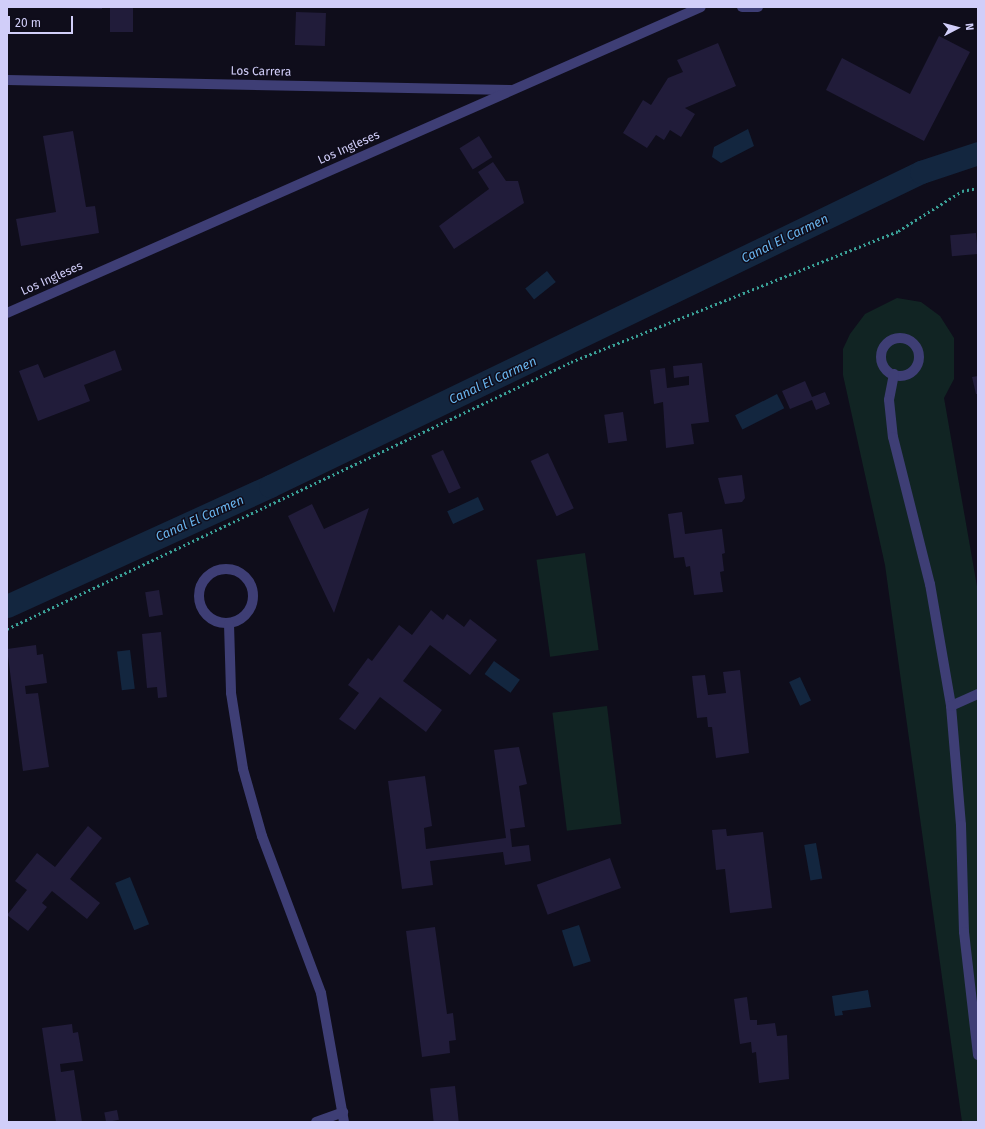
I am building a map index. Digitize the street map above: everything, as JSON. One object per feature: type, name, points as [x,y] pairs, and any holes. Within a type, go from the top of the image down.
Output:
[{"type":"street","name":"Los Ingleses","points":[[7,313],[701,7]]},
{"type":"street","points":[[742,7],[758,7]]},
{"type":"street","name":"Los Carrera","points":[[7,80],[514,90]]},
{"type":"street","points":[[894,374],[889,400],[893,437],[930,584],[951,706],[960,818],[964,932],[978,1055]]},
{"type":"street","points":[[220,569],[230,569],[246,577],[253,593],[250,610],[229,624],[212,619],[200,605],[200,587],[205,578],[220,569]]},
{"type":"street","points":[[229,624],[231,693],[243,769],[262,836],[321,993],[344,1117],[316,1122]]},
{"type":"street","points":[[951,706],[978,694]]},
{"type":"path","points":[[7,629],[571,362],[898,231],[962,192],[978,188]]},
{"type":"green space","points":[[897,298],[921,302],[940,316],[954,338],[954,379],[944,398],[978,592],[978,1122],[962,1122],[885,565],[843,375],[843,349],[850,334],[865,314]]},
{"type":"green space","points":[[585,553],[599,650],[550,657],[536,560]]},
{"type":"green space","points":[[607,706],[622,824],[567,831],[552,713]]},
{"type":"water","points":[[748,129],[754,146],[721,163],[712,157],[714,147]]},
{"type":"water","points":[[547,271],[556,282],[534,300],[525,289]]},
{"type":"water","points":[[777,394],[784,408],[742,430],[735,415]]},
{"type":"water","points":[[478,497],[484,510],[453,524],[447,511]]},
{"type":"water","points":[[130,650],[135,689],[122,690],[117,652]]},
{"type":"water","points":[[494,661],[520,680],[510,693],[485,674]]},
{"type":"water","points":[[800,677],[811,701],[800,706],[789,682]]},
{"type":"water","points":[[816,843],[822,878],[810,881],[804,845]]},
{"type":"water","points":[[130,877],[149,924],[134,930],[115,883]]},
{"type":"water","points":[[579,925],[591,961],[574,967],[562,931]]},
{"type":"water","points":[[868,990],[871,1007],[842,1011],[843,1015],[835,1016],[832,996]]},
{"type":"building","points":[[102,7],[102,9],[58,8]]},
{"type":"building","points":[[110,7],[133,7],[133,32],[110,32]]},
{"type":"building","points":[[296,12],[326,13],[325,46],[295,45]]},
{"type":"building","points":[[939,36],[970,52],[924,141],[826,90],[842,58],[910,94]]},
{"type":"building","points":[[718,43],[736,86],[685,108],[695,114],[681,137],[670,130],[664,140],[656,135],[647,148],[623,133],[643,100],[651,105],[668,78],[683,72],[677,60]]},
{"type":"building","points":[[73,131],[86,207],[95,206],[99,233],[21,246],[16,219],[56,212],[43,136]]},
{"type":"building","points":[[479,136],[492,157],[473,169],[459,148]]},
{"type":"building","points":[[493,162],[506,181],[518,181],[524,203],[454,249],[439,226],[489,189],[478,172]]},
{"type":"building","points":[[976,233],[978,254],[952,256],[950,235]]},
{"type":"building","points":[[115,350],[122,370],[84,385],[90,401],[38,421],[19,371],[38,364],[44,378]]},
{"type":"building","points":[[702,363],[709,422],[691,424],[694,444],[666,448],[663,402],[654,404],[650,370],[665,368],[667,388],[689,385],[689,376],[674,378],[673,366]]},
{"type":"building","points":[[978,376],[978,394],[976,394],[972,377]]},
{"type":"building","points":[[805,381],[812,397],[825,392],[830,404],[816,410],[812,400],[790,409],[782,391]]},
{"type":"building","points":[[623,412],[627,441],[608,443],[604,415]]},
{"type":"building","points":[[443,450],[461,488],[449,494],[431,455]]},
{"type":"building","points":[[548,453],[574,508],[557,516],[531,461]]},
{"type":"building","points":[[742,475],[745,498],[742,502],[725,504],[718,478]]},
{"type":"building","points":[[312,504],[324,529],[369,508],[334,613],[288,516]]},
{"type":"building","points":[[682,512],[685,534],[722,529],[725,553],[722,554],[724,571],[720,572],[723,592],[694,595],[690,566],[686,567],[684,557],[674,558],[668,514]]},
{"type":"building","points":[[159,590],[163,615],[149,617],[145,592]]},
{"type":"building","points":[[431,610],[443,620],[447,614],[464,627],[470,619],[497,640],[470,675],[430,645],[403,681],[442,710],[426,732],[380,697],[355,730],[339,719],[359,693],[348,685],[368,658],[372,661],[399,625],[412,635]]},
{"type":"building","points":[[161,632],[167,697],[158,698],[157,687],[147,688],[142,634]]},
{"type":"building","points":[[36,645],[37,655],[43,654],[47,683],[25,686],[26,694],[38,693],[49,767],[23,771],[7,649]]},
{"type":"building","points":[[740,670],[749,753],[716,758],[712,727],[708,727],[707,717],[697,718],[692,676],[705,675],[708,695],[726,693],[723,672]]},
{"type":"building","points":[[519,747],[527,784],[519,786],[525,827],[510,829],[512,847],[529,845],[531,861],[505,865],[503,852],[430,861],[433,885],[402,889],[388,781],[425,776],[432,826],[424,828],[426,849],[506,838],[494,750]]},
{"type":"building","points":[[88,826],[102,838],[70,879],[100,903],[87,919],[52,891],[42,903],[47,907],[28,931],[7,915],[27,890],[15,881],[37,853],[55,867]]},
{"type":"building","points":[[726,829],[727,836],[763,832],[772,908],[730,913],[725,869],[716,870],[712,830]]},
{"type":"building","points":[[610,858],[621,888],[548,915],[537,885]]},
{"type":"building","points":[[435,927],[447,1014],[453,1013],[456,1040],[449,1041],[450,1053],[422,1057],[406,931]]},
{"type":"building","points":[[747,997],[750,1020],[757,1020],[757,1025],[775,1023],[777,1036],[787,1035],[789,1079],[759,1083],[756,1052],[752,1053],[751,1042],[740,1044],[734,999]]},
{"type":"building","points":[[72,1024],[73,1033],[78,1032],[83,1061],[60,1064],[61,1072],[74,1070],[82,1122],[56,1122],[42,1028]]},
{"type":"building","points":[[455,1086],[459,1122],[434,1122],[430,1089]]},
{"type":"building","points":[[117,1110],[119,1120],[106,1122],[104,1112]]},
{"type":"waterway","name":"Canal El Carmen","points":[[7,606],[270,486],[921,172],[978,153]]}]
